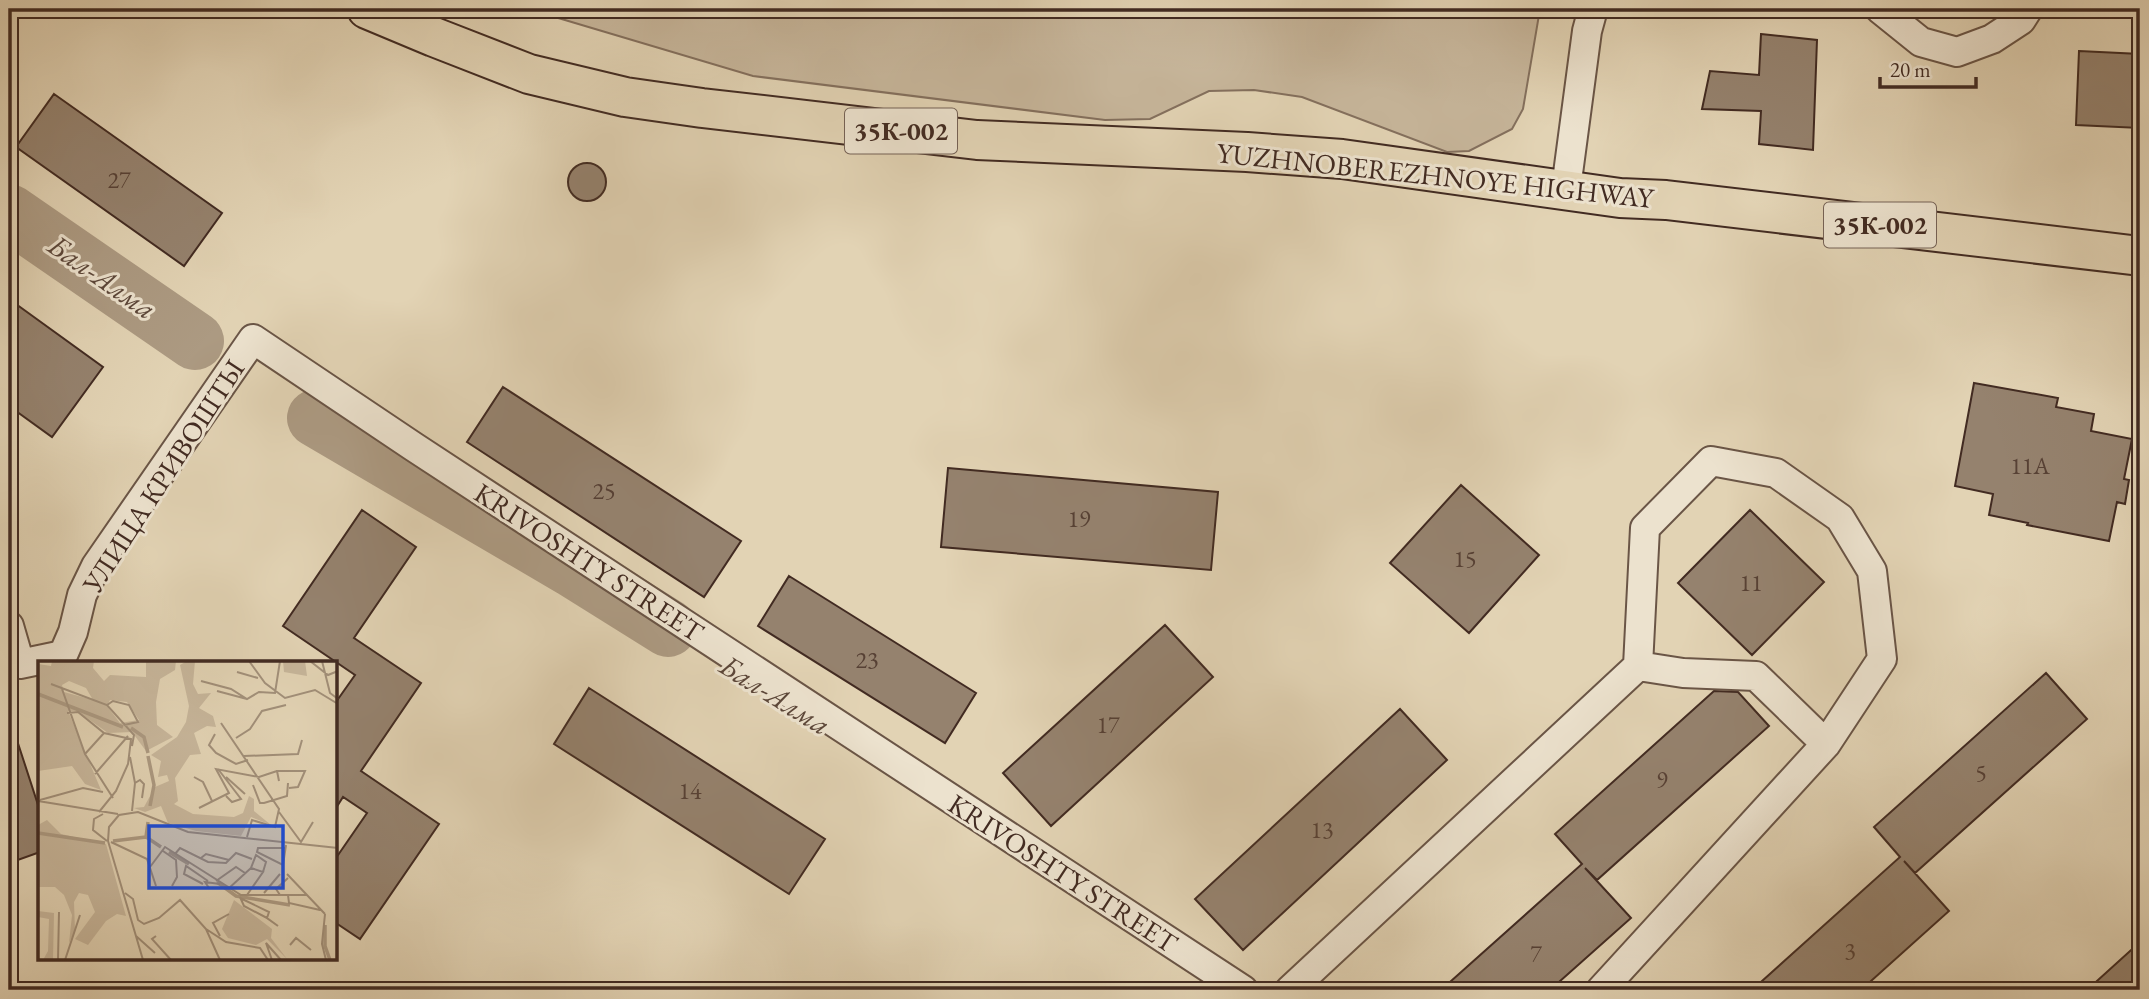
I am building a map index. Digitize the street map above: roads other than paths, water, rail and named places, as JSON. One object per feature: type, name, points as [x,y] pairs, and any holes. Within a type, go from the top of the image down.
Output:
[{"type":"highway","name":"YUZHNOBEREZHNOYE HIGHWAY","points":[[367,9],[529,74],[625,97],[702,108],[977,140],[1342,159],[1567,181],[1627,194],[1676,190],[1949,211],[2140,233]]},
{"type":"highway","name":"YUZHNOBEREZHNOYE HIGHWAY","points":[[382,9],[534,70],[622,90],[700,102],[969,132],[1326,150],[1440,169],[1665,200],[2140,256]]},
{"type":"street","points":[[1567,181],[1587,31],[1593,9]]},
{"type":"street","points":[[1880,9],[1921,42],[1957,52],[1992,39],[2021,20],[2028,9]]},
{"type":"street","name":"KRIVOSHTY STREET","points":[[9,626],[20,664],[63,655],[74,632],[82,595],[96,566],[253,338],[435,461],[1243,990]]},
{"type":"street","points":[[1290,990],[1638,666],[1645,528],[1711,461],[1776,473],[1840,518],[1872,571],[1882,659],[1826,744],[1601,990]]},
{"type":"street","points":[[1638,666],[1684,673],[1756,676],[1826,744]]},
{"type":"waterway","name":"Бал-Алма","points":[[9,213],[195,341]]},
{"type":"waterway","name":"Бал-Алма","points":[[316,418],[572,568],[668,628]]}]
